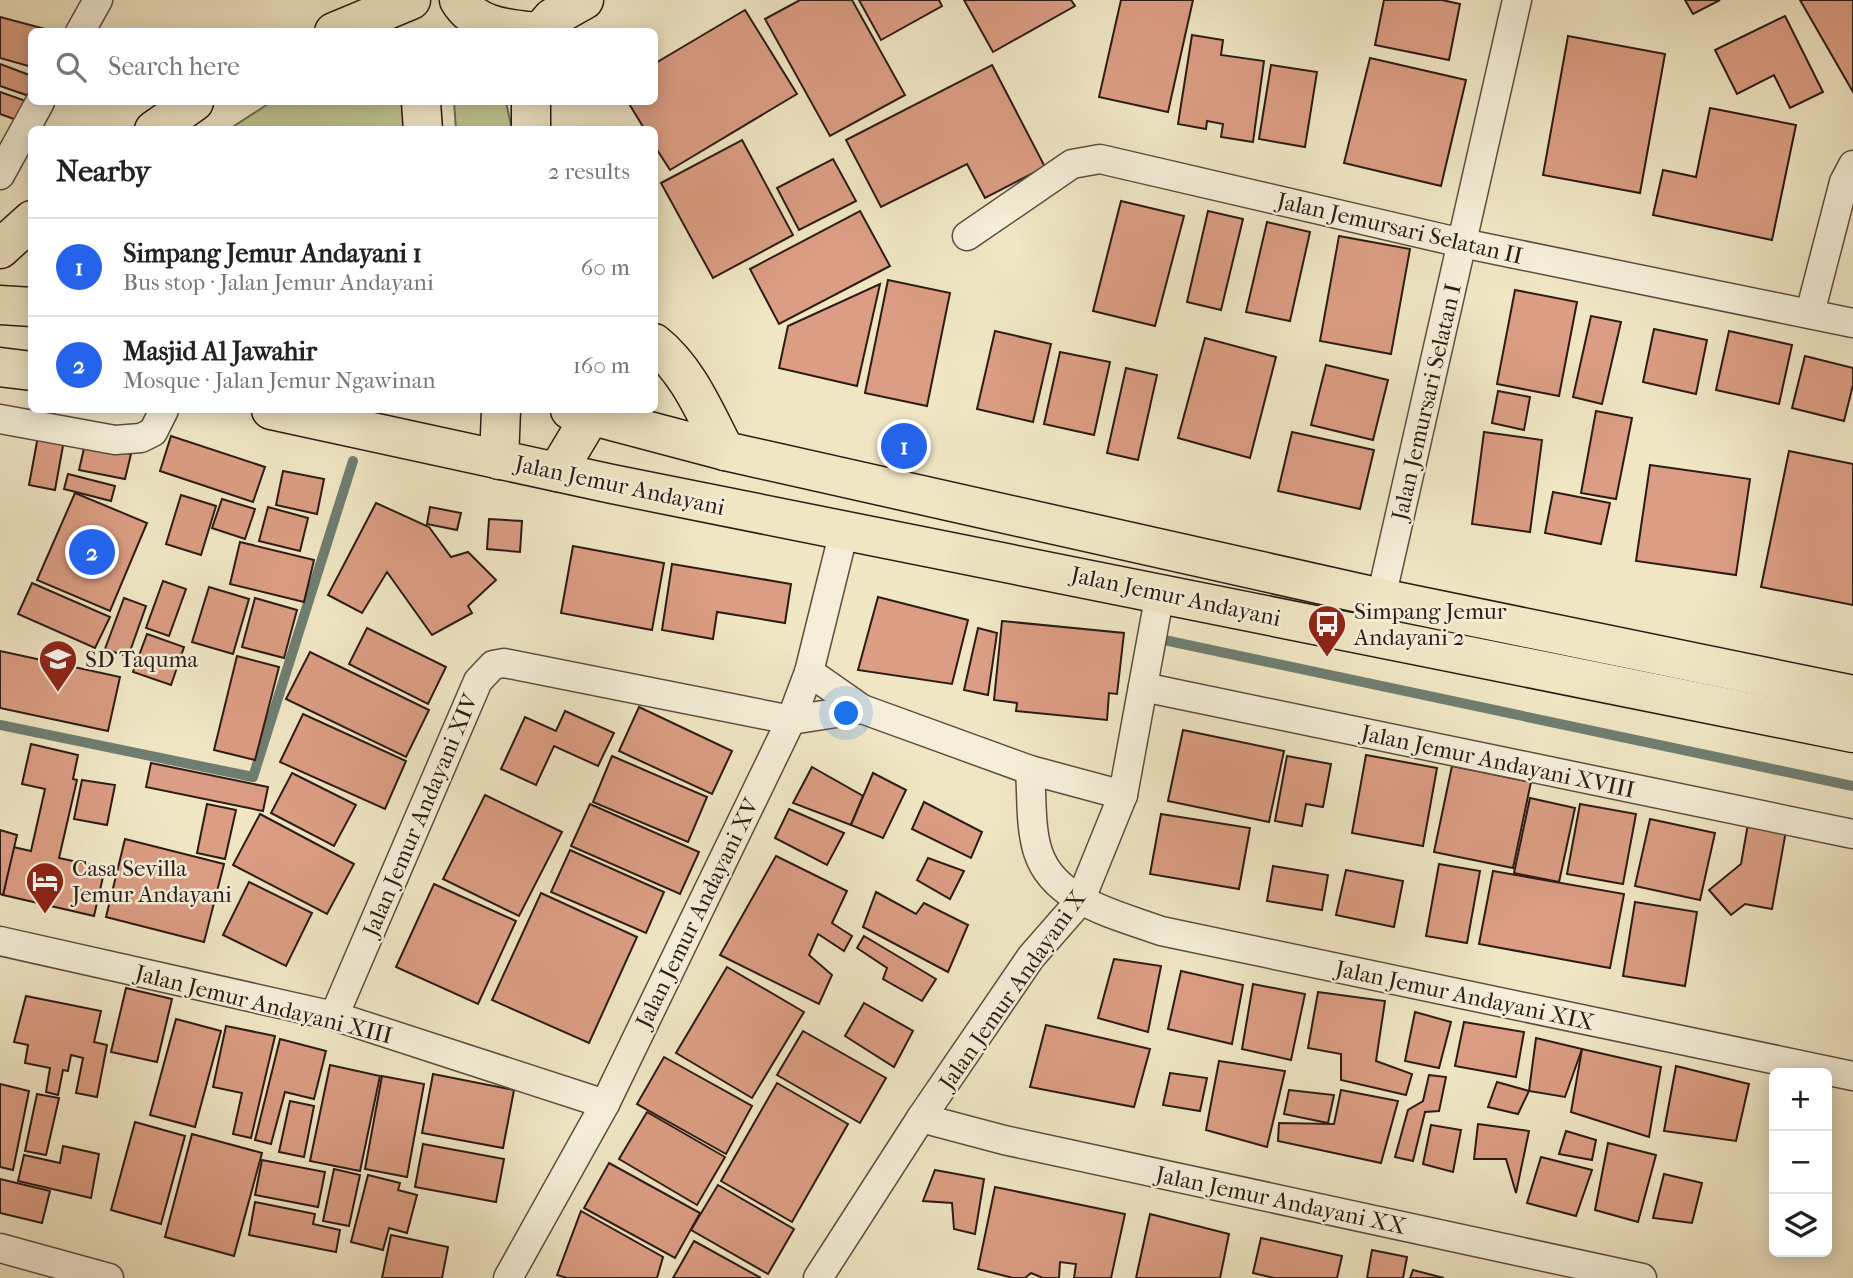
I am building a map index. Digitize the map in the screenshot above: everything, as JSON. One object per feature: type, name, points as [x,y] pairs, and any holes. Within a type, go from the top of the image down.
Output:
[{"type":"main road","points":[[344,28],[411,0]]},
{"type":"main road","points":[[415,28],[419,0]]},
{"type":"main road","points":[[459,0],[476,18],[487,23],[515,28]]},
{"type":"main road","points":[[542,28],[552,18],[584,0]]},
{"type":"main road","points":[[160,126],[190,105]]},
{"type":"main road","points":[[421,105],[423,126]]},
{"type":"main road","points":[[531,105],[531,126]]},
{"type":"main road","points":[[0,249],[28,224]]},
{"type":"main road","points":[[0,305],[28,307]]},
{"type":"main road","points":[[658,346],[670,356],[693,390],[724,451]]},
{"type":"main road","points":[[0,367],[28,370]]},
{"type":"main road","name":"Jalan Jemur Andayani","points":[[285,413],[844,531],[1853,733]]},
{"type":"main road","points":[[499,460],[500,413]]},
{"type":"main road","points":[[557,472],[584,413]]},
{"type":"main road","name":"Jalan Jemur Andayani","points":[[592,413],[724,451],[1381,598],[1853,695]]},
{"type":"street","points":[[82,28],[98,0]]},
{"type":"street","name":"Jalan Jemursari Selatan I","points":[[1381,598],[1517,0]]},
{"type":"street","points":[[0,174],[38,105]]},
{"type":"street","name":"Jalan Jemursari Selatan II","points":[[968,236],[1072,164],[1100,159],[1462,243],[1853,323]]},
{"type":"street","points":[[1810,313],[1844,182],[1853,165]]},
{"type":"street","points":[[0,419],[128,441],[153,432],[162,413]]},
{"type":"street","name":"Jalan Jemur Andayani XV","points":[[508,1278],[605,1104],[791,720],[809,672],[844,531]]},
{"type":"street","name":"Jalan Jemur Andayani X","points":[[818,1278],[921,1118],[1031,957],[1080,901],[1123,795],[1160,593]]},
{"type":"street","name":"Jalan Jemur Andayani XIV","points":[[334,1016],[478,681],[493,665],[504,663],[791,720]]},
{"type":"street","points":[[809,672],[862,709],[1030,771],[1123,795]]},
{"type":"street","name":"Jalan Jemur Andayani XVIII","points":[[1143,687],[1853,834]]},
{"type":"street","points":[[791,720],[862,709]]},
{"type":"street","points":[[1030,771],[1037,849],[1044,867],[1080,901]]},
{"type":"street","name":"Jalan Jemur Andayani XIX","points":[[1080,901],[1161,932],[1853,1076]]},
{"type":"street","name":"Jalan Jemur Andayani XIII","points":[[0,941],[334,1016],[605,1104]]},
{"type":"street","name":"Jalan Jemur Andayani XX","points":[[921,1118],[1003,1140],[1642,1278]]},
{"type":"street","points":[[0,1248],[109,1278]]},
{"type":"green space","points":[[266,105],[410,105],[410,126],[234,126]]},
{"type":"green space","points":[[454,105],[507,105],[511,126],[456,126]]},
{"type":"building","points":[[800,0],[852,0],[905,95],[830,136],[765,19]]},
{"type":"building","points":[[859,0],[939,0],[942,6],[881,40]]},
{"type":"building","points":[[964,0],[1071,0],[1075,6],[993,52]]},
{"type":"building","points":[[1121,0],[1193,0],[1168,112],[1099,97]]},
{"type":"building","points":[[1384,0],[1442,0],[1460,4],[1449,60],[1375,45]]},
{"type":"building","points":[[1685,0],[1720,0],[1693,14]]},
{"type":"building","points":[[1800,0],[1853,0],[1853,92]]},
{"type":"building","points":[[745,10],[797,94],[670,170],[658,151],[658,126],[643,126],[630,105],[658,105],[658,62]]},
{"type":"building","points":[[1785,16],[1823,92],[1790,108],[1774,75],[1737,94],[1715,50]]},
{"type":"building","points":[[0,17],[41,28],[28,28],[28,66],[0,58]]},
{"type":"building","points":[[1192,35],[1223,40],[1221,55],[1264,61],[1253,142],[1221,137],[1223,124],[1207,121],[1206,129],[1178,124]]},
{"type":"building","points":[[1568,36],[1665,54],[1640,193],[1543,175]]},
{"type":"building","points":[[1370,58],[1466,80],[1441,186],[1344,163]]},
{"type":"building","points":[[0,64],[28,74],[28,96],[0,86]]},
{"type":"building","points":[[992,65],[1045,167],[985,198],[967,164],[881,207],[846,140]]},
{"type":"building","points":[[1271,65],[1317,72],[1305,147],[1259,139]]},
{"type":"building","points":[[0,92],[26,101],[19,121],[0,114]]},
{"type":"building","points":[[1710,108],[1796,125],[1772,240],[1653,215],[1663,170],[1696,177]]},
{"type":"building","points":[[742,140],[793,235],[713,278],[661,183]]},
{"type":"building","points":[[833,159],[856,201],[799,230],[777,188]]},
{"type":"building","points":[[1121,201],[1184,216],[1155,326],[1093,311]]},
{"type":"building","points":[[860,211],[890,266],[779,324],[750,269]]},
{"type":"building","points":[[1208,211],[1243,219],[1221,310],[1187,302]]},
{"type":"building","points":[[1267,222],[1310,232],[1290,321],[1246,312]]},
{"type":"building","points":[[1339,236],[1410,249],[1391,354],[1320,341]]},
{"type":"building","points":[[888,280],[950,293],[927,406],[865,393]]},
{"type":"building","points":[[880,284],[857,386],[779,368],[788,326]]},
{"type":"building","points":[[1515,290],[1577,302],[1559,396],[1497,384]]},
{"type":"building","points":[[1591,316],[1621,322],[1602,404],[1573,397]]},
{"type":"building","points":[[1654,329],[1707,340],[1696,394],[1643,382]]},
{"type":"building","points":[[995,331],[1051,344],[1033,422],[977,409]]},
{"type":"building","points":[[1729,331],[1792,345],[1779,404],[1716,390]]},
{"type":"building","points":[[1205,338],[1276,357],[1250,458],[1178,438]]},
{"type":"building","points":[[1060,352],[1110,362],[1094,435],[1044,424]]},
{"type":"building","points":[[1805,356],[1853,368],[1853,385],[1844,421],[1792,408]]},
{"type":"building","points":[[1326,365],[1388,380],[1373,440],[1311,425]]},
{"type":"building","points":[[1126,368],[1157,375],[1138,460],[1107,453]]},
{"type":"building","points":[[1498,391],[1530,397],[1524,430],[1492,423]]},
{"type":"building","points":[[1596,411],[1632,418],[1616,499],[1581,493]]},
{"type":"building","points":[[1292,432],[1374,450],[1360,509],[1278,491]]},
{"type":"building","points":[[1484,432],[1542,440],[1530,532],[1472,524]]},
{"type":"building","points":[[38,436],[64,440],[55,490],[29,485]]},
{"type":"building","points":[[171,436],[265,467],[253,502],[160,471]]},
{"type":"building","points":[[85,444],[131,454],[125,479],[79,470]]},
{"type":"building","points":[[1789,451],[1853,464],[1853,605],[1761,587]]},
{"type":"building","points":[[1650,465],[1750,479],[1736,575],[1636,561]]},
{"type":"building","points":[[283,471],[324,479],[317,514],[276,505]]},
{"type":"building","points":[[68,474],[115,486],[111,501],[64,489]]},
{"type":"building","points":[[1553,492],[1610,503],[1601,544],[1545,533]]},
{"type":"building","points":[[75,493],[147,523],[110,611],[37,580]]},
{"type":"building","points":[[181,495],[216,506],[201,555],[166,544]]},
{"type":"building","points":[[222,499],[255,509],[245,539],[212,528]]},
{"type":"building","points":[[376,503],[429,527],[451,557],[468,552],[496,580],[468,606],[472,613],[432,635],[387,572],[362,613],[328,595]]},
{"type":"building","points":[[268,507],[308,518],[300,551],[259,541]]},
{"type":"building","points":[[430,507],[461,513],[457,530],[427,524]]},
{"type":"building","points":[[489,519],[522,521],[520,552],[487,549]]},
{"type":"building","points":[[240,542],[314,560],[304,602],[230,584]]},
{"type":"building","points":[[573,546],[664,563],[652,630],[561,613]]},
{"type":"building","points":[[672,564],[791,584],[785,623],[717,612],[713,639],[662,630]]},
{"type":"building","points":[[163,581],[186,589],[169,636],[146,628]]},
{"type":"building","points":[[32,583],[110,617],[95,648],[18,614]]},
{"type":"building","points":[[209,587],[249,599],[233,654],[192,642]]},
{"type":"building","points":[[878,597],[968,620],[952,684],[858,670]]},
{"type":"building","points":[[124,598],[146,606],[128,657],[105,649]]},
{"type":"building","points":[[255,598],[297,610],[284,658],[242,647]]},
{"type":"building","points":[[1002,621],[1124,633],[1117,694],[1109,693],[1107,720],[1016,711],[1017,703],[994,700]]},
{"type":"building","points":[[367,628],[446,667],[428,704],[349,664]]},
{"type":"building","points":[[978,628],[997,633],[988,695],[964,690]]},
{"type":"building","points":[[147,634],[184,647],[171,685],[133,672]]},
{"type":"building","name":"SD Taquma","points":[[0,651],[120,677],[108,731],[0,708]]},
{"type":"building","points":[[310,652],[429,710],[406,757],[286,699]]},
{"type":"building","points":[[237,656],[279,667],[255,760],[214,750]]},
{"type":"building","points":[[639,707],[732,751],[712,794],[619,751]]},
{"type":"building","points":[[565,711],[614,733],[598,766],[554,746],[536,785],[501,769],[525,717],[556,731]]},
{"type":"building","points":[[303,714],[406,761],[385,809],[280,762]]},
{"type":"building","points":[[1183,730],[1284,751],[1269,822],[1168,801]]},
{"type":"building","points":[[31,744],[78,755],[73,779],[77,780],[59,858],[105,868],[94,916],[3,895],[13,847],[31,851],[45,789],[22,784]]},
{"type":"building","points":[[1366,755],[1437,768],[1423,846],[1352,833]]},
{"type":"building","points":[[612,756],[707,797],[688,842],[593,802]]},
{"type":"building","points":[[1287,756],[1331,764],[1323,807],[1306,804],[1302,826],[1275,821]]},
{"type":"building","points":[[151,763],[268,787],[263,811],[146,787]]},
{"type":"building","points":[[1452,766],[1531,782],[1513,868],[1434,852]]},
{"type":"building","points":[[812,767],[863,796],[851,825],[793,803]]},
{"type":"building","points":[[292,773],[356,805],[334,846],[271,813]]},
{"type":"building","points":[[873,773],[906,790],[883,838],[851,825]]},
{"type":"building","points":[[82,780],[115,785],[107,825],[74,819]]},
{"type":"building","points":[[485,795],[562,832],[519,916],[443,879]]},
{"type":"building","points":[[1530,798],[1575,808],[1559,882],[1514,873]]},
{"type":"building","points":[[924,802],[982,832],[971,858],[912,829]]},
{"type":"building","points":[[207,804],[236,810],[225,859],[197,853]]},
{"type":"building","points":[[590,804],[699,852],[680,894],[571,846]]},
{"type":"building","points":[[1580,804],[1636,814],[1623,884],[1567,874]]},
{"type":"building","points":[[789,809],[844,833],[827,865],[775,838]]},
{"type":"building","points":[[260,814],[354,864],[327,914],[233,865]]},
{"type":"building","points":[[1161,814],[1250,828],[1239,889],[1150,874]]},
{"type":"building","points":[[1749,818],[1787,825],[1772,909],[1745,904],[1731,915],[1709,890],[1741,864]]},
{"type":"building","points":[[1650,819],[1715,833],[1700,900],[1635,886]]},
{"type":"building","points":[[0,830],[17,835],[3,895],[0,894]]},
{"type":"building","points":[[125,839],[224,864],[204,942],[106,917]]},
{"type":"building","points":[[570,850],[664,892],[646,933],[551,892]]},
{"type":"building","points":[[776,856],[847,891],[832,923],[852,936],[844,951],[818,934],[809,955],[832,975],[819,1004],[720,955]]},
{"type":"building","points":[[928,858],[964,871],[950,899],[917,880]]},
{"type":"building","points":[[1439,864],[1480,871],[1467,943],[1426,936]]},
{"type":"building","points":[[1273,866],[1328,875],[1322,910],[1267,901]]},
{"type":"building","points":[[1346,870],[1403,881],[1394,927],[1336,915]]},
{"type":"building","points":[[1493,871],[1624,894],[1610,968],[1479,944]]},
{"type":"building","points":[[249,882],[312,913],[286,966],[223,935]]},
{"type":"building","points":[[434,884],[516,921],[478,1004],[396,967]]},
{"type":"building","points":[[876,892],[916,914],[924,903],[968,925],[948,972],[863,927]]},
{"type":"building","points":[[541,893],[637,937],[589,1043],[492,1000]]},
{"type":"building","points":[[1635,902],[1697,912],[1685,986],[1623,976]]},
{"type":"building","points":[[864,936],[936,979],[922,1001],[883,979],[887,968],[857,948]]},
{"type":"building","points":[[1114,959],[1161,966],[1148,1032],[1098,1018]]},
{"type":"building","points":[[727,967],[804,1012],[752,1098],[676,1053]]},
{"type":"building","points":[[1181,971],[1243,985],[1232,1044],[1168,1029]]},
{"type":"building","points":[[1253,984],[1305,994],[1291,1060],[1242,1049]]},
{"type":"building","points":[[126,988],[172,999],[157,1062],[111,1052]]},
{"type":"building","points":[[1318,992],[1385,1001],[1376,1061],[1412,1074],[1406,1095],[1341,1080],[1341,1054],[1308,1048]]},
{"type":"building","points":[[26,996],[101,1011],[94,1042],[107,1045],[97,1097],[76,1093],[83,1058],[71,1055],[68,1071],[63,1070],[58,1095],[46,1092],[50,1068],[25,1063],[28,1045],[14,1042]]},
{"type":"building","points":[[864,1003],[913,1031],[894,1067],[845,1036]]},
{"type":"building","points":[[1415,1012],[1451,1022],[1439,1068],[1405,1061]]},
{"type":"building","points":[[176,1019],[221,1031],[195,1127],[150,1115]]},
{"type":"building","points":[[1464,1022],[1524,1032],[1516,1077],[1455,1066]]},
{"type":"building","points":[[1046,1025],[1150,1049],[1134,1107],[1030,1087]]},
{"type":"building","points":[[226,1026],[275,1036],[251,1138],[233,1134],[242,1093],[213,1087]]},
{"type":"building","points":[[803,1031],[886,1078],[860,1123],[777,1075]]},
{"type":"building","points":[[1536,1038],[1582,1049],[1565,1097],[1529,1091]]},
{"type":"building","points":[[280,1039],[326,1051],[314,1099],[285,1092],[271,1144],[255,1140]]},
{"type":"building","points":[[1582,1049],[1661,1067],[1649,1137],[1571,1112]]},
{"type":"building","points":[[664,1057],[752,1106],[726,1154],[637,1104]]},
{"type":"building","points":[[1219,1061],[1285,1071],[1267,1147],[1206,1130]]},
{"type":"building","points":[[330,1065],[380,1076],[360,1171],[310,1161]]},
{"type":"building","points":[[1676,1066],[1749,1084],[1736,1141],[1664,1131]]},
{"type":"building","points":[[1170,1073],[1207,1078],[1200,1111],[1163,1105]]},
{"type":"building","points":[[433,1074],[514,1090],[503,1148],[422,1133]]},
{"type":"building","points":[[1429,1075],[1446,1077],[1439,1111],[1425,1112],[1413,1161],[1395,1157],[1408,1110],[1423,1101]]},
{"type":"building","points":[[382,1076],[424,1084],[407,1177],[365,1169]]},
{"type":"building","points":[[1497,1082],[1529,1091],[1518,1114],[1488,1107]]},
{"type":"building","points":[[777,1083],[848,1124],[792,1222],[721,1181]]},
{"type":"building","points":[[0,1084],[29,1091],[13,1170],[0,1167]]},
{"type":"building","points":[[1289,1090],[1334,1095],[1328,1123],[1284,1114]]},
{"type":"building","points":[[1341,1090],[1398,1101],[1381,1163],[1278,1141],[1279,1123],[1334,1124]]},
{"type":"building","points":[[37,1094],[59,1098],[46,1155],[25,1151]]},
{"type":"building","points":[[290,1101],[314,1106],[304,1157],[279,1152]]},
{"type":"building","points":[[647,1112],[725,1157],[697,1205],[619,1159]]},
{"type":"building","points":[[135,1122],[185,1136],[161,1224],[111,1210]]},
{"type":"building","points":[[1478,1124],[1529,1131],[1516,1193],[1506,1159],[1474,1159]]},
{"type":"building","points":[[1431,1125],[1461,1130],[1453,1172],[1423,1164]]},
{"type":"building","points":[[1566,1131],[1596,1140],[1592,1160],[1559,1154]]},
{"type":"building","points":[[192,1134],[262,1153],[234,1256],[165,1237]]},
{"type":"building","points":[[1608,1143],[1656,1155],[1638,1222],[1595,1210]]},
{"type":"building","points":[[423,1144],[504,1159],[496,1202],[415,1187]]},
{"type":"building","points":[[63,1146],[99,1154],[91,1198],[18,1181],[24,1155],[60,1163]]},
{"type":"building","points":[[1541,1157],[1592,1170],[1576,1216],[1527,1203]]},
{"type":"building","points":[[262,1160],[325,1172],[318,1207],[255,1195]]},
{"type":"building","points":[[609,1163],[700,1213],[675,1258],[584,1208]]},
{"type":"building","points":[[334,1169],[360,1175],[349,1226],[323,1221]]},
{"type":"building","points":[[935,1170],[984,1179],[975,1234],[954,1229],[952,1203],[923,1201]]},
{"type":"building","points":[[1664,1174],[1702,1183],[1692,1223],[1653,1218]]},
{"type":"building","points":[[368,1175],[400,1183],[398,1190],[417,1195],[407,1233],[389,1228],[383,1250],[351,1242]]},
{"type":"building","points":[[0,1179],[50,1191],[42,1223],[0,1213]]},
{"type":"building","points":[[718,1185],[794,1229],[768,1274],[691,1230]]},
{"type":"building","points":[[995,1187],[1125,1214],[1111,1278],[1074,1278],[1076,1264],[1060,1262],[1059,1278],[1043,1278],[1031,1273],[1025,1278],[1013,1278],[978,1269]]},
{"type":"building","points":[[255,1202],[315,1214],[313,1224],[340,1230],[336,1252],[249,1235]]},
{"type":"building","points":[[581,1211],[663,1257],[657,1278],[567,1278],[557,1275]]},
{"type":"building","points":[[1150,1214],[1229,1234],[1220,1278],[1136,1278]]},
{"type":"building","points":[[391,1235],[448,1247],[442,1278],[382,1278]]},
{"type":"building","points":[[1261,1238],[1342,1256],[1337,1278],[1274,1278],[1253,1273]]},
{"type":"building","points":[[694,1241],[761,1278],[673,1278]]},
{"type":"building","points":[[1372,1250],[1407,1257],[1403,1278],[1367,1278]]},
{"type":"building","points":[[1413,1270],[1444,1278],[1410,1278]]},
{"type":"waterway","points":[[0,725],[253,777],[353,461]]},
{"type":"waterway","points":[[1164,640],[1853,786]]},
{"type":"place","name":"Simpang Jemur Andayani 1","points":[[904,446]]},
{"type":"place","name":"Masjid Al Jawahir","points":[[92,552]]},
{"type":"place","name":"Simpang Jemur Andayani 2","points":[[1327,658]]},
{"type":"place","name":"SD Taquma","points":[[58,693]]},
{"type":"place","name":"Casa Sevilla Jemur Andayani","points":[[45,915]]}]
